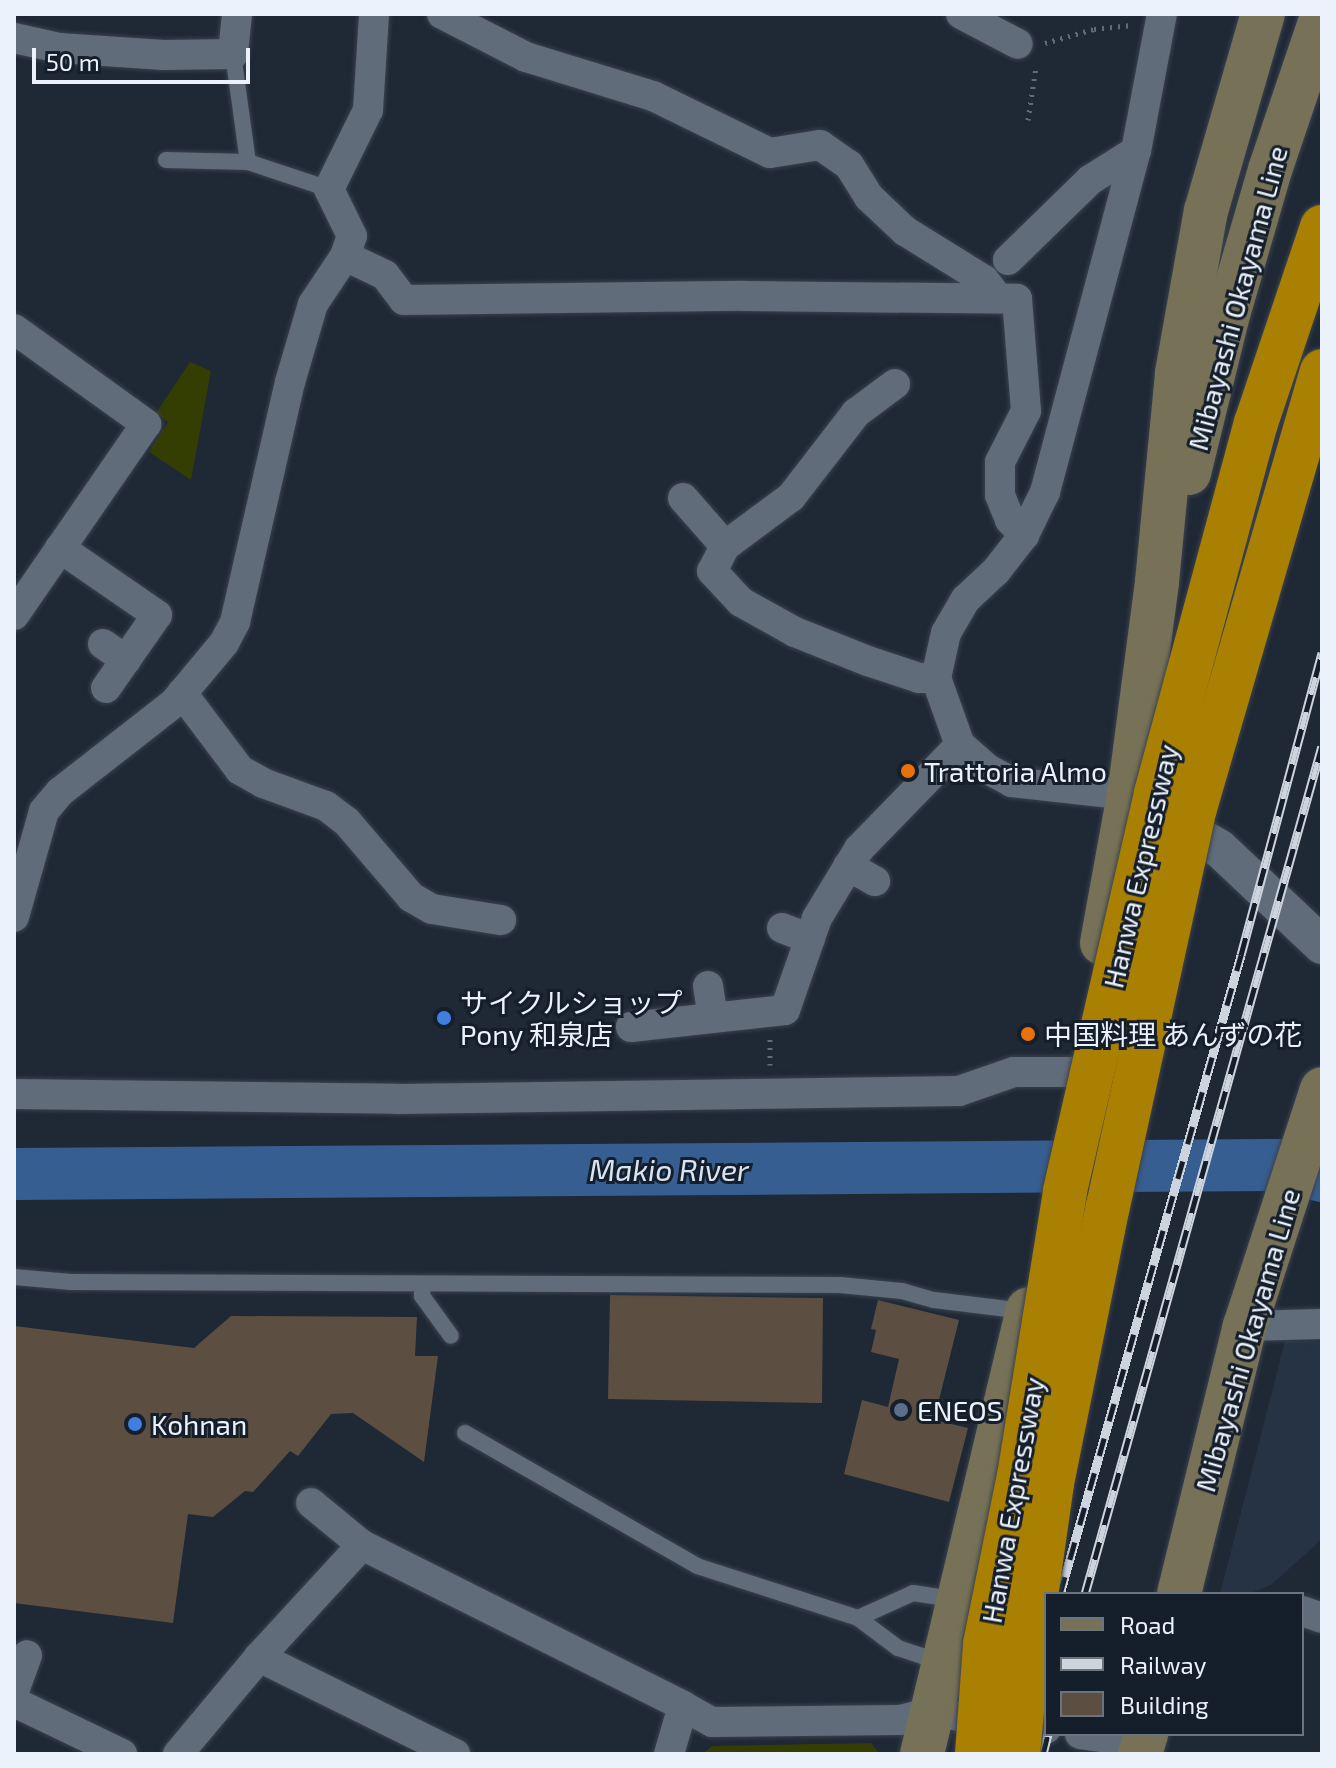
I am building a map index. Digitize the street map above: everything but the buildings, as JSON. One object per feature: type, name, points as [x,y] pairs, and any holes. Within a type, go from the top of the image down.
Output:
[{"type":"highway","name":"Hanwa Expressway","points":[[977,1754],[985,1644],[1019,1476],[1068,1176],[1156,793],[1256,423],[1322,227]]},
{"type":"highway","name":"Hanwa Expressway","points":[[1018,1754],[1027,1659],[1052,1483],[1185,854],[1203,778],[1322,371]]},
{"type":"main road","name":"Mibayashi Okayama Line","points":[[922,1754],[961,1601],[1019,1300],[1076,1084],[1129,795],[1157,582],[1177,373],[1206,211],[1263,14]]},
{"type":"main road","name":"Mibayashi Okayama Line","points":[[1157,582],[1271,167],[1322,16]]},
{"type":"main road","name":"Mibayashi Okayama Line","points":[[1179,1592],[1249,1312],[1318,1099]]},
{"type":"street","points":[[14,38],[59,48],[164,55],[233,54],[237,14]]},
{"type":"street","points":[[15,908],[44,811],[60,792],[182,693],[224,643],[235,622],[305,330],[313,304],[345,256],[352,236],[329,189],[368,110],[374,14]]},
{"type":"street","points":[[442,14],[526,57],[653,96],[770,153],[820,145],[849,165],[869,197],[905,231],[984,280],[998,298]]},
{"type":"street","points":[[961,14],[1018,44]]},
{"type":"street","points":[[1162,18],[1136,151],[1062,439],[1045,492],[1024,535],[996,571],[966,599],[946,633],[936,678],[960,745],[989,770],[1012,782],[1129,795],[1220,849],[1322,945]]},
{"type":"street","points":[[1008,260],[1090,180],[1136,151]]},
{"type":"street","points":[[345,256],[385,275],[404,300],[1017,299],[1026,411],[1000,462],[1000,495],[1010,520],[1024,535]]},
{"type":"street","points":[[14,329],[146,424],[14,615]]},
{"type":"street","points":[[895,384],[856,413],[791,497],[725,546],[712,571],[741,602],[795,632],[919,678],[936,678]]},
{"type":"street","points":[[683,498],[725,546]]},
{"type":"street","points":[[60,548],[157,615],[114,652],[106,688]]},
{"type":"street","points":[[182,693],[240,770],[263,783],[326,806],[347,822],[411,897],[432,909],[501,920]]},
{"type":"street","points":[[631,1027],[785,1010],[817,918],[862,873],[859,849],[960,745]]},
{"type":"street","points":[[782,928],[810,939]]},
{"type":"street","points":[[708,986],[713,1018]]},
{"type":"street","points":[[14,1094],[397,1099],[959,1091],[1014,1072],[1076,1084]]},
{"type":"street","points":[[1249,1312],[1322,1324]]},
{"type":"street","points":[[311,1503],[362,1545],[712,1722],[900,1720],[932,1712],[1044,1729]]},
{"type":"street","points":[[178,1754],[259,1657],[362,1545]]},
{"type":"street","points":[[14,1691],[27,1655]]},
{"type":"street","points":[[259,1657],[455,1754]]},
{"type":"street","points":[[14,1702],[122,1754]]},
{"type":"street","points":[[669,1754],[683,1706]]},
{"type":"street","points":[[1090,1736],[1140,1746]]},
{"type":"lane","points":[[233,54],[248,162]]},
{"type":"lane","points":[[166,160],[248,162],[329,189]]},
{"type":"lane","points":[[14,1277],[71,1282],[840,1285],[902,1291],[934,1300],[1019,1300]]},
{"type":"lane","points":[[422,1284],[422,1296],[451,1336]]},
{"type":"lane","points":[[465,1433],[697,1566],[858,1618],[898,1648],[945,1664]]},
{"type":"lane","points":[[858,1618],[913,1593],[961,1601]]},
{"type":"path","points":[[1028,120],[1038,52],[1045,43],[1094,29],[1162,18]]},
{"type":"path","points":[[769,1094],[770,1037],[776,1011]]},
{"type":"shaded area","points":[[1285,1341],[1322,1342],[1322,1539],[1271,1585],[1253,1592],[1221,1592]]},
{"type":"green space","points":[[190,362],[211,371],[191,480],[149,452],[168,422],[156,413]]},
{"type":"green space","points":[[871,1743],[880,1754],[702,1754],[712,1746]]},
{"type":"waterway","name":"Makio River","points":[[14,1174],[1280,1165],[1322,1176]]},
{"type":"railway","points":[[1061,1592],[1241,955],[1322,653]]},
{"type":"railway","points":[[1086,1592],[1322,746]]},
{"type":"railway","points":[[1018,1754],[1044,1655]]},
{"type":"railway","points":[[1043,1754],[1048,1736]]},
{"type":"place","name":"Trattoria Almo","points":[[908,771]]},
{"type":"place","name":"サイクルショップ Pony 和泉店","points":[[444,1018]]},
{"type":"place","name":"中国料理 あんずの花","points":[[1028,1034]]},
{"type":"place","name":"ENEOS","points":[[901,1410]]},
{"type":"place","name":"Kohnan","points":[[135,1424]]}]
